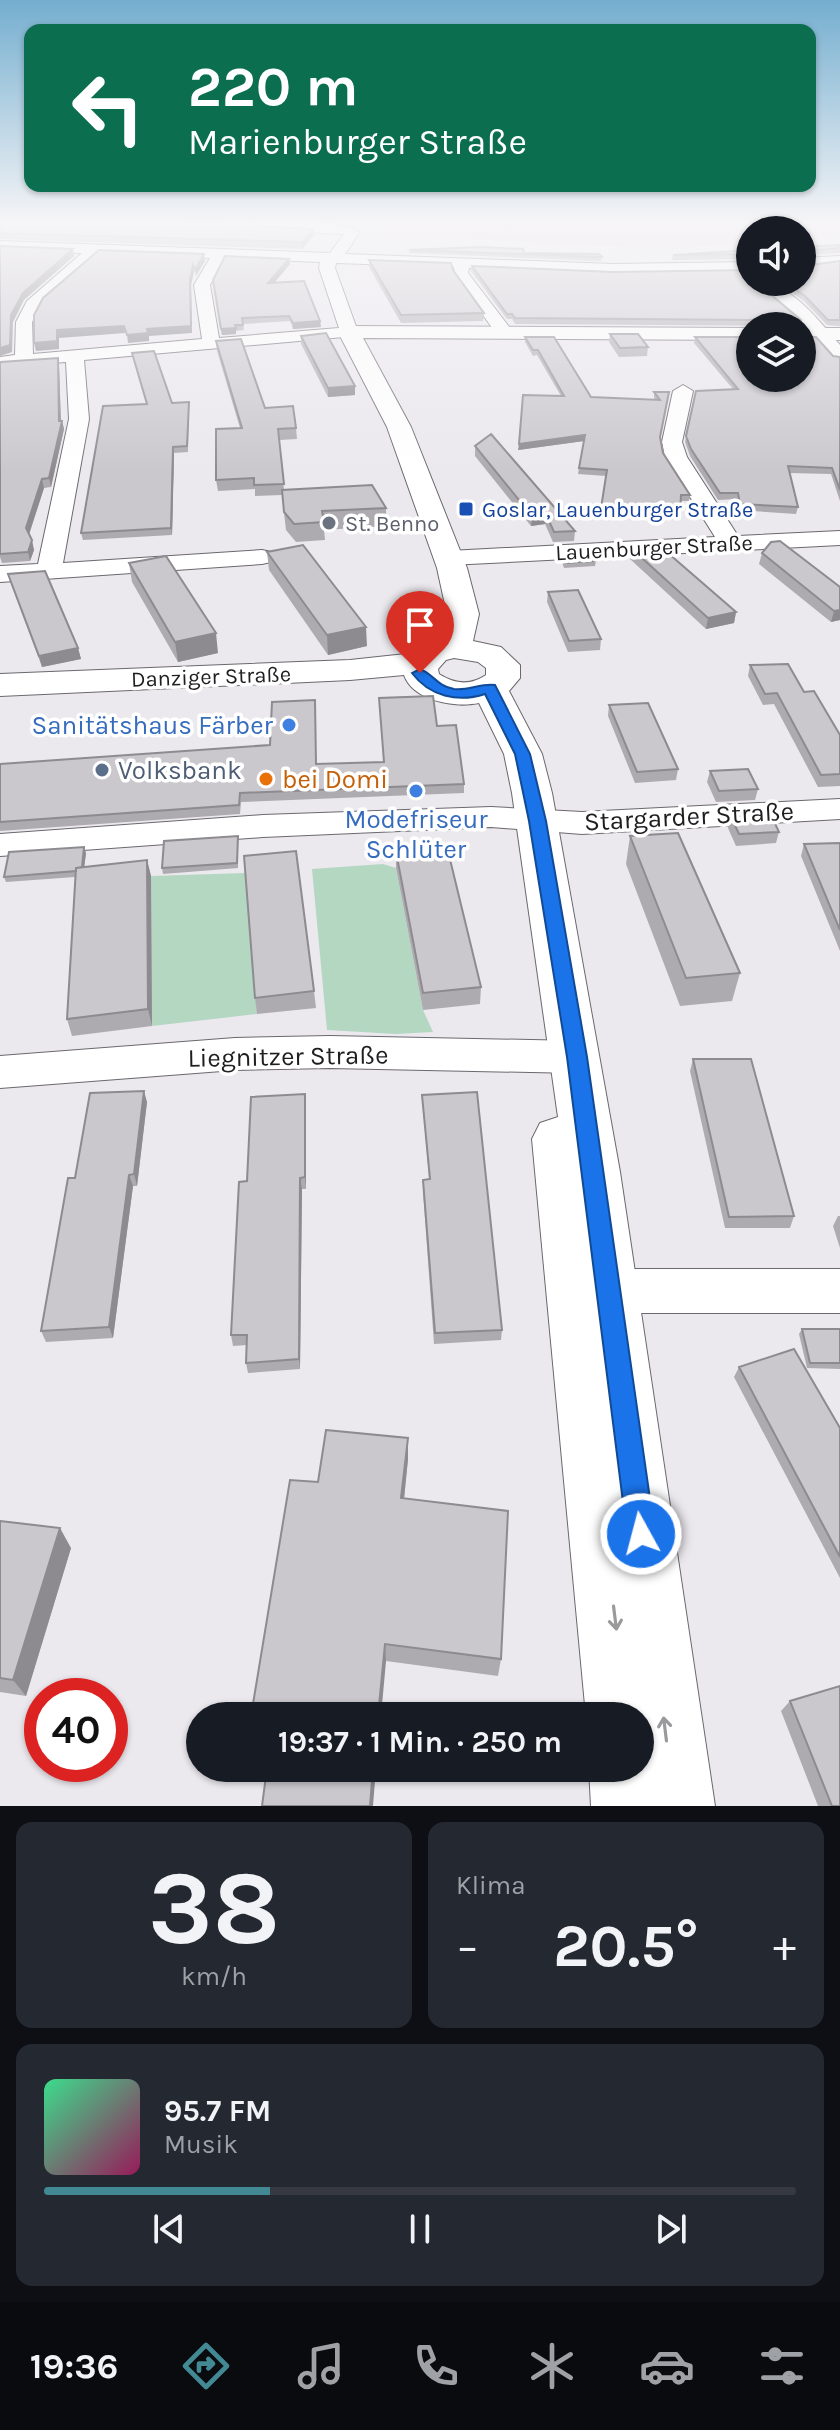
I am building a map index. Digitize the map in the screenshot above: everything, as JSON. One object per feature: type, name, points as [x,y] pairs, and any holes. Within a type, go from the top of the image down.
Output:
[{"type":"street","points":[[24,360],[24,322],[33,304]]},
{"type":"street","points":[[205,304],[211,342]]},
{"type":"street","points":[[346,304],[355,332],[479,599],[466,649]]},
{"type":"street","points":[[483,304],[504,332]]},
{"type":"street","points":[[792,304],[840,356]]},
{"type":"street","points":[[0,362],[355,332],[736,334]]},
{"type":"street","points":[[49,571],[79,419],[75,356]]},
{"type":"street","points":[[683,391],[672,442],[676,457],[731,543]]},
{"type":"street","name":"Lauenburger Straße","points":[[458,558],[840,538]]},
{"type":"street","points":[[0,574],[262,557]]},
{"type":"street","points":[[466,649],[497,659],[503,665],[503,678],[478,691],[439,690],[422,671],[434,653],[466,649]]},
{"type":"street","name":"Danziger Straße","points":[[0,685],[350,670],[422,671]]},
{"type":"street","name":"Danziger Straße","points":[[0,697],[422,671]]},
{"type":"street","points":[[478,691],[484,720],[511,793],[525,820],[563,1058],[594,1291],[675,1806]]},
{"type":"street","name":"Stargarder Straße","points":[[525,820],[582,823],[840,809]]},
{"type":"street","points":[[0,845],[246,827],[525,820]]},
{"type":"street","name":"Liegnitzer Straße","points":[[0,1072],[235,1054],[330,1052],[563,1058]]},
{"type":"street","points":[[594,1291],[840,1291]]},
{"type":"street","points":[[594,1291],[623,1702]]},
{"type":"street","points":[[629,1782],[631,1806]]},
{"type":"green space","points":[[383,864],[396,868],[423,1010],[433,1032],[396,1034],[327,1030],[312,869]]},
{"type":"green space","points":[[246,873],[257,1014],[152,1026],[151,876]]},
{"type":"building","points":[[0,304],[17,304],[11,315],[10,345],[0,348]]},
{"type":"building","points":[[40,304],[191,304],[191,326],[147,329],[148,333],[127,335],[124,326],[57,330],[57,341],[34,343],[34,315]]},
{"type":"building","points":[[217,304],[313,304],[320,321],[293,323],[289,316],[242,318],[243,325],[221,329]]},
{"type":"building","points":[[395,304],[478,304],[484,313],[401,315]]},
{"type":"building","points":[[500,304],[782,304],[792,312],[736,312],[736,320],[515,318],[507,314]]},
{"type":"building","points":[[813,304],[840,304],[840,320],[828,320]]},
{"type":"building","points":[[326,333],[355,386],[328,388],[301,336]]},
{"type":"building","points":[[610,334],[638,334],[648,347],[620,348]]},
{"type":"building","points":[[525,337],[554,337],[591,397],[660,400],[654,392],[669,392],[660,437],[663,453],[690,495],[681,495],[680,514],[601,508],[607,470],[579,468],[585,435],[519,444],[523,395],[564,396],[538,350],[533,350]]},
{"type":"building","points":[[695,337],[736,337],[736,387]]},
{"type":"building","points":[[816,337],[833,356],[840,357],[840,490],[832,468],[788,466],[798,507],[740,504],[738,493],[720,493],[686,436],[696,391],[816,392]]},
{"type":"building","points":[[241,339],[265,408],[293,406],[296,428],[278,429],[284,484],[254,485],[254,478],[216,480],[216,429],[242,428],[216,341]]},
{"type":"building","points":[[154,351],[172,403],[189,402],[187,446],[173,447],[171,528],[81,533],[103,406],[147,404],[132,353]]},
{"type":"building","points":[[58,358],[59,421],[62,421],[49,478],[42,479],[26,528],[32,540],[28,552],[0,554],[0,362]]},
{"type":"building","points":[[491,434],[575,531],[554,532],[546,514],[532,516],[475,446]]},
{"type":"building","points":[[372,485],[386,508],[322,511],[324,522],[294,524],[284,512],[282,490]]},
{"type":"building","points":[[780,541],[840,587],[840,610],[834,611],[762,553],[771,542]]},
{"type":"building","points":[[303,545],[366,627],[327,635],[267,552]]},
{"type":"building","points":[[661,547],[736,612],[708,618],[632,549]]},
{"type":"building","points":[[166,556],[216,633],[175,642],[129,563]]},
{"type":"building","points":[[591,556],[596,561],[565,563],[562,557]]},
{"type":"building","points":[[45,571],[78,648],[39,656],[8,574]]},
{"type":"building","points":[[578,590],[601,639],[569,641],[548,592]]},
{"type":"building","points":[[788,664],[804,692],[814,691],[840,735],[840,774],[821,775],[777,693],[765,694],[750,665]]},
{"type":"building","points":[[433,696],[437,726],[456,725],[464,784],[240,793],[239,805],[0,822],[0,764],[270,745],[272,702],[315,700],[316,764],[384,762],[379,698]]},
{"type":"building","points":[[648,703],[678,769],[637,772],[609,705]]},
{"type":"building","points":[[748,769],[758,789],[719,791],[710,771]]},
{"type":"building","points":[[771,815],[779,832],[739,834],[731,817]]},
{"type":"building","points":[[678,833],[740,973],[686,978],[630,836]]},
{"type":"building","points":[[238,836],[237,863],[162,868],[164,841]]},
{"type":"building","points":[[840,843],[840,930],[804,844]]},
{"type":"building","points":[[84,847],[82,867],[76,868],[76,871],[4,877],[9,852]]},
{"type":"building","points":[[447,847],[481,987],[423,993],[396,852]]},
{"type":"building","points":[[296,851],[314,991],[255,998],[244,856]]},
{"type":"building","points":[[147,860],[148,1009],[67,1019],[76,868]]},
{"type":"building","points":[[693,1059],[751,1059],[794,1216],[729,1217]]},
{"type":"building","points":[[144,1091],[134,1174],[129,1175],[109,1327],[41,1331],[68,1178],[75,1178],[90,1093]]},
{"type":"building","points":[[477,1092],[502,1330],[435,1333],[423,1180],[430,1179],[422,1095]]},
{"type":"building","points":[[305,1094],[305,1177],[300,1178],[299,1359],[246,1363],[247,1335],[231,1335],[239,1182],[247,1181],[251,1097]]},
{"type":"building","points":[[802,1329],[840,1329],[840,1363],[810,1363]]},
{"type":"building","points":[[794,1349],[840,1428],[840,1557],[739,1367]]},
{"type":"building","points":[[326,1430],[408,1438],[401,1498],[508,1511],[501,1659],[385,1644],[379,1702],[253,1702],[290,1480],[318,1482]]},
{"type":"building","points":[[0,1521],[60,1528],[13,1680],[0,1678]]},
{"type":"building","points":[[840,1686],[840,1806],[832,1806],[790,1701]]},
{"type":"building","points":[[265,1782],[372,1782],[370,1806],[262,1806]]},
{"type":"place","name":"Goslar, Lauenburger Straße","points":[[466,509]]},
{"type":"place","name":"St. Benno","points":[[329,523]]},
{"type":"place","name":"Sanitätshaus Färber","points":[[289,725]]},
{"type":"place","name":"Volksbank","points":[[102,770]]},
{"type":"place","name":"bei Domi","points":[[266,779]]},
{"type":"place","name":"Modefriseur Schlüter","points":[[416,791]]},
{"type":"route","points":[[420,673],[429,685],[453,693],[475,693],[490,688],[523,754],[577,1057],[641,1534]]}]
